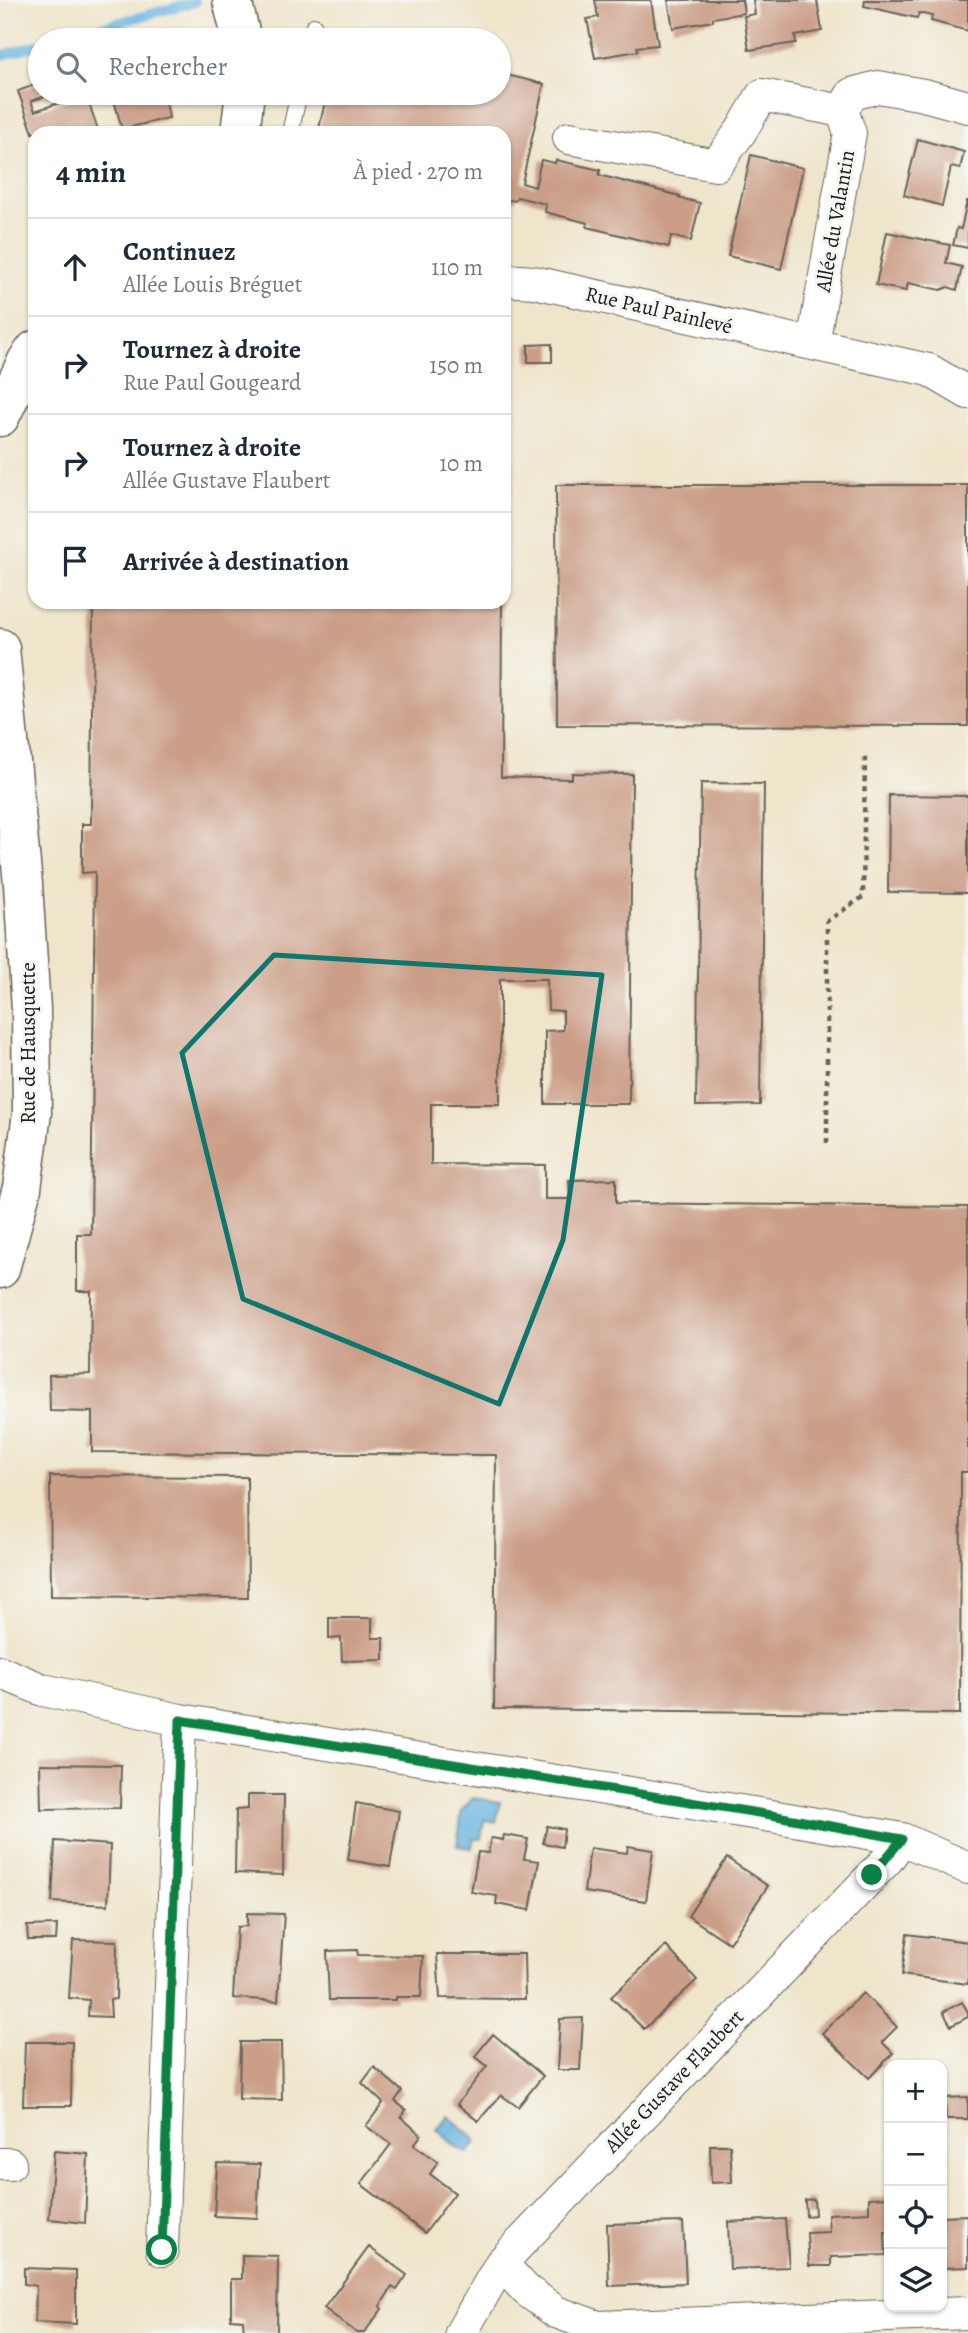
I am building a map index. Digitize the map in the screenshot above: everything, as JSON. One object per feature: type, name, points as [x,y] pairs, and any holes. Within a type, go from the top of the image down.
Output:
[{"type":"street","points":[[232,0],[239,28]]},
{"type":"street","points":[[569,138],[716,165],[741,131],[762,95],[842,111],[852,94],[878,88],[924,95],[968,107]]},
{"type":"street","points":[[241,126],[244,105]]},
{"type":"street","name":"Allée du Valantin","points":[[813,344],[850,133],[842,111]]},
{"type":"street","name":"Rue Paul Painlevé","points":[[511,280],[534,282],[929,370],[968,393]]},
{"type":"street","points":[[0,417],[28,360]]},
{"type":"street","name":"Rue de Hausquette","points":[[0,648],[25,909],[31,1009],[32,1113],[22,1188],[0,1269]]},
{"type":"street","points":[[0,1672],[43,1690],[180,1720],[771,1815],[902,1839],[968,1868]]},
{"type":"street","points":[[162,2250],[180,1720]]},
{"type":"street","name":"Allée Gustave Flaubert","points":[[461,2333],[501,2263],[887,1860],[902,1839]]},
{"type":"street","points":[[501,2263],[526,2290],[556,2312],[598,2328],[968,2313]]},
{"type":"lane","points":[[292,126],[296,105]]},
{"type":"path","points":[[827,1143],[827,921],[863,897],[865,756]]},
{"type":"highlighted area","points":[[274,955],[602,975],[563,1240],[499,1404],[243,1299],[182,1053]]},
{"type":"water","points":[[473,1798],[500,1802],[496,1822],[484,1820],[481,1839],[473,1839],[472,1848],[457,1846],[462,1810]]},
{"type":"water","points":[[448,2116],[476,2141],[468,2153],[455,2146],[437,2129]]},
{"type":"building","points":[[595,0],[651,0],[658,45],[637,47],[638,51],[595,58],[587,19],[598,17]]},
{"type":"building","points":[[668,0],[742,0],[744,13],[673,28]]},
{"type":"building","points":[[753,0],[817,0],[822,31],[795,36],[796,43],[749,50],[744,16],[755,14]]},
{"type":"building","points":[[865,0],[968,0],[968,31],[931,21],[932,16],[919,13],[917,18],[864,6]]},
{"type":"building","points":[[511,76],[544,84],[522,183],[535,187],[541,160],[555,163],[556,160],[600,170],[599,175],[680,196],[679,198],[700,203],[691,241],[671,236],[669,247],[587,227],[588,223],[545,212],[546,204],[517,197],[515,201],[511,200],[511,126],[320,126],[324,105],[511,105]]},
{"type":"building","points":[[28,87],[28,105],[33,105],[35,111],[53,105],[90,105],[97,126],[30,126],[18,91]]},
{"type":"building","points":[[115,105],[166,105],[169,118],[135,126],[121,126]]},
{"type":"building","points":[[918,139],[964,152],[960,169],[951,167],[942,206],[904,195]]},
{"type":"building","points":[[751,155],[803,168],[781,269],[728,256]]},
{"type":"building","points":[[967,201],[968,248],[953,245],[957,228],[961,229]]},
{"type":"building","points":[[887,232],[950,245],[946,263],[962,267],[957,290],[948,287],[941,290],[908,283],[906,291],[876,285]]},
{"type":"building","points":[[552,344],[552,362],[528,362],[528,345]]},
{"type":"building","points":[[556,485],[968,485],[968,726],[557,725]]},
{"type":"building","points":[[93,609],[502,609],[501,777],[572,779],[572,773],[632,774],[629,1104],[545,1104],[545,1031],[563,1030],[563,1011],[548,1010],[547,979],[500,979],[500,1104],[431,1104],[431,1164],[545,1165],[545,1199],[570,1199],[569,1180],[616,1179],[616,1203],[968,1207],[968,1472],[961,1472],[960,1714],[494,1709],[496,1455],[92,1452],[92,1412],[50,1411],[49,1375],[90,1374],[91,1291],[77,1291],[77,1234],[91,1234],[95,872],[82,873],[82,824],[91,824]]},
{"type":"building","points":[[701,783],[764,784],[760,1105],[696,1106]]},
{"type":"building","points":[[889,795],[968,796],[968,893],[888,892]]},
{"type":"building","points":[[50,1476],[247,1477],[248,1598],[51,1596]]},
{"type":"building","points":[[329,1618],[372,1618],[372,1638],[384,1638],[384,1660],[342,1661],[341,1638],[329,1639]]},
{"type":"building","points":[[40,1764],[121,1765],[120,1808],[41,1809]]},
{"type":"building","points":[[248,1795],[284,1795],[283,1875],[235,1873],[236,1810],[248,1809]]},
{"type":"building","points":[[356,1803],[399,1811],[390,1867],[348,1860]]},
{"type":"building","points":[[547,1826],[564,1829],[562,1847],[543,1843]]},
{"type":"building","points":[[504,1835],[528,1839],[524,1859],[539,1861],[530,1910],[496,1904],[497,1896],[471,1892],[478,1852],[488,1853],[491,1838],[503,1840]]},
{"type":"building","points":[[55,1841],[110,1845],[108,1905],[52,1902]]},
{"type":"building","points":[[628,1846],[653,1850],[646,1901],[584,1892],[590,1848],[627,1853]]},
{"type":"building","points":[[727,1858],[768,1886],[729,1943],[688,1916]]},
{"type":"building","points":[[247,1913],[284,1914],[278,2001],[233,1998],[237,1927],[247,1926]]},
{"type":"building","points":[[57,1925],[56,1940],[28,1940],[27,1926]]},
{"type":"building","points":[[907,1934],[968,1942],[968,1984],[902,1975]]},
{"type":"building","points":[[73,1940],[117,1941],[116,1999],[110,2000],[111,2017],[88,2016],[89,2000],[69,1998]]},
{"type":"building","points":[[666,1946],[697,1980],[644,2029],[611,1997]]},
{"type":"building","points":[[357,1950],[358,1955],[423,1956],[421,1997],[396,1997],[396,2000],[329,2000],[327,1951]]},
{"type":"building","points":[[437,1954],[524,1954],[525,1999],[440,1998]]},
{"type":"building","points":[[863,1993],[897,2027],[882,2042],[893,2053],[869,2078],[822,2033]]},
{"type":"building","points":[[962,2002],[968,2017],[951,2026],[943,2012]]},
{"type":"building","points":[[583,2018],[580,2070],[557,2070],[560,2019]]},
{"type":"building","points":[[493,2034],[543,2076],[518,2107],[501,2095],[478,2121],[457,2104],[487,2066],[475,2056]]},
{"type":"building","points":[[25,2042],[72,2042],[71,2106],[23,2106]]},
{"type":"building","points":[[240,2042],[281,2042],[282,2100],[239,2099]]},
{"type":"building","points":[[374,2067],[402,2091],[395,2101],[406,2110],[401,2117],[421,2135],[414,2145],[438,2162],[430,2174],[455,2193],[425,2233],[361,2184],[391,2144],[366,2126],[383,2103],[362,2083]]},
{"type":"building","points":[[968,2097],[968,2119],[947,2119],[947,2098]]},
{"type":"building","points":[[710,2145],[730,2145],[732,2182],[711,2183]]},
{"type":"building","points":[[54,2151],[88,2154],[85,2223],[49,2219]]},
{"type":"building","points":[[217,2163],[260,2164],[257,2218],[214,2216]]},
{"type":"building","points":[[884,2197],[884,2255],[831,2257],[831,2266],[809,2266],[807,2233],[829,2232],[828,2214],[869,2212],[869,2198]]},
{"type":"building","points":[[814,2199],[815,2215],[806,2216],[805,2200]]},
{"type":"building","points":[[968,2215],[968,2267],[947,2268],[947,2216]]},
{"type":"building","points":[[785,2219],[789,2267],[730,2269],[728,2222]]},
{"type":"building","points":[[683,2222],[686,2283],[609,2286],[607,2224]]},
{"type":"building","points":[[369,2247],[407,2275],[397,2290],[392,2287],[380,2306],[382,2309],[364,2333],[357,2333],[324,2308]]},
{"type":"building","points":[[242,2255],[278,2256],[277,2333],[244,2333],[243,2320],[231,2319],[231,2279],[242,2279]]},
{"type":"building","points":[[24,2268],[76,2270],[76,2324],[35,2322],[36,2286],[24,2284]]},
{"type":"waterway","points":[[98,28],[195,2]]},
{"type":"waterway","points":[[0,56],[28,48]]},
{"type":"route","points":[[162,2250],[180,1720],[771,1815],[902,1839],[872,1875]]}]
